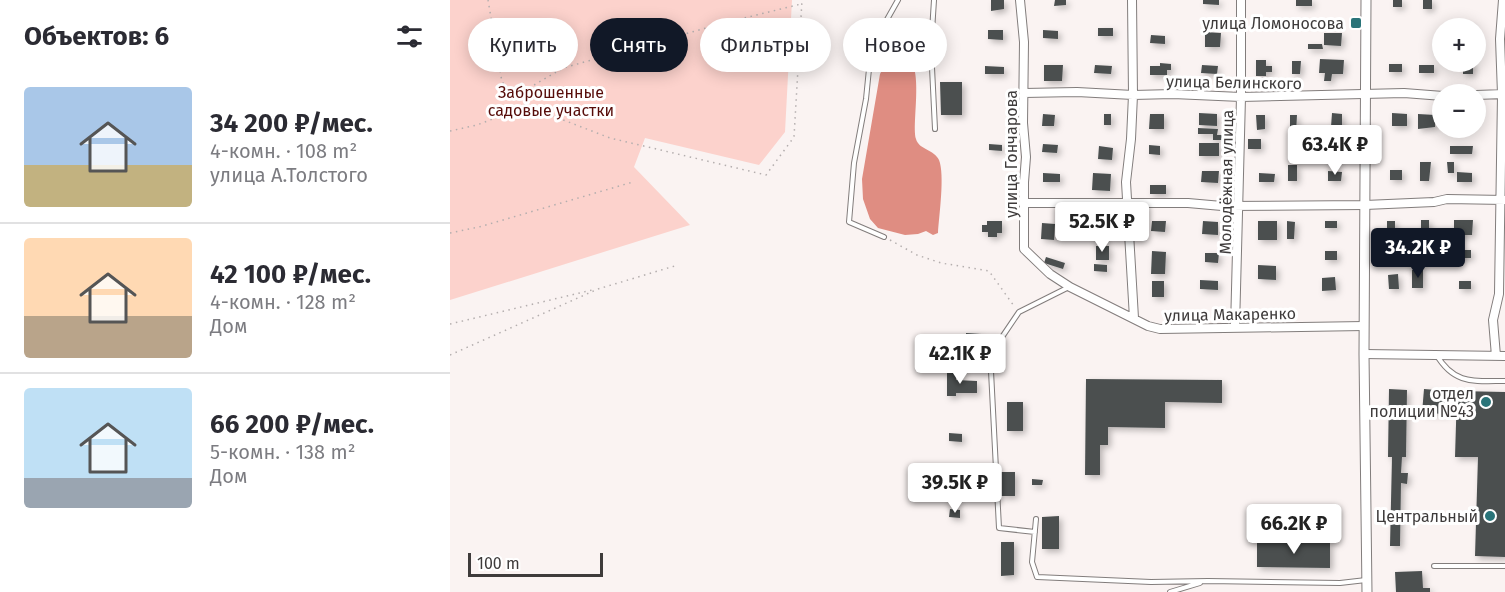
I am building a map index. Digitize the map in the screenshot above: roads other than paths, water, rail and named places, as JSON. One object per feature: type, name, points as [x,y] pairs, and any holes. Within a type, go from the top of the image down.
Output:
[{"type":"street","name":"улица Гончарова","points":[[1020,0],[1024,42],[1023,123],[1026,157],[1024,249],[1050,274],[1070,286]]},
{"type":"street","points":[[1132,0],[1133,95],[1126,182],[1134,318]]},
{"type":"street","name":"Молодёжная улица","points":[[1235,328],[1241,0]]},
{"type":"street","points":[[1366,0],[1364,326],[1366,592]]},
{"type":"street","points":[[1364,354],[1501,356],[1493,320],[1499,294],[1502,200],[1503,94],[1500,39],[1503,0]]},
{"type":"street","name":"улица Белинского","points":[[1024,93],[1077,92],[1241,97],[1404,93],[1432,95]]},
{"type":"street","points":[[1486,95],[1503,94]]},
{"type":"street","points":[[1024,203],[1365,205],[1447,200],[1502,200]]},
{"type":"street","name":"улица Макаренко","points":[[1070,286],[1148,326],[1160,329],[1364,326]]},
{"type":"lane","points":[[884,237],[849,222],[854,163],[866,99],[870,59],[876,39],[898,0]]},
{"type":"lane","points":[[934,0],[931,46],[935,129]]},
{"type":"lane","points":[[1035,532],[999,528],[992,371],[998,343],[1019,312],[1070,286]]},
{"type":"lane","points":[[1436,354],[1444,368],[1467,381],[1505,381]]},
{"type":"lane","points":[[1036,519],[1032,562],[1037,577],[1151,582],[1340,583],[1366,580]]},
{"type":"lane","points":[[1434,566],[1505,566]]},
{"type":"lane","points":[[1171,592],[1208,581]]},
{"type":"place","name":"улица Ломоносова","points":[[1356,23]]},
{"type":"place","name":"отдел полиции №43","points":[[1486,402]]},
{"type":"place","name":"Центральный","points":[[1490,516]]},
{"type":"park label","name":"Заброшенные садовые участки","points":[[551,101]]}]
